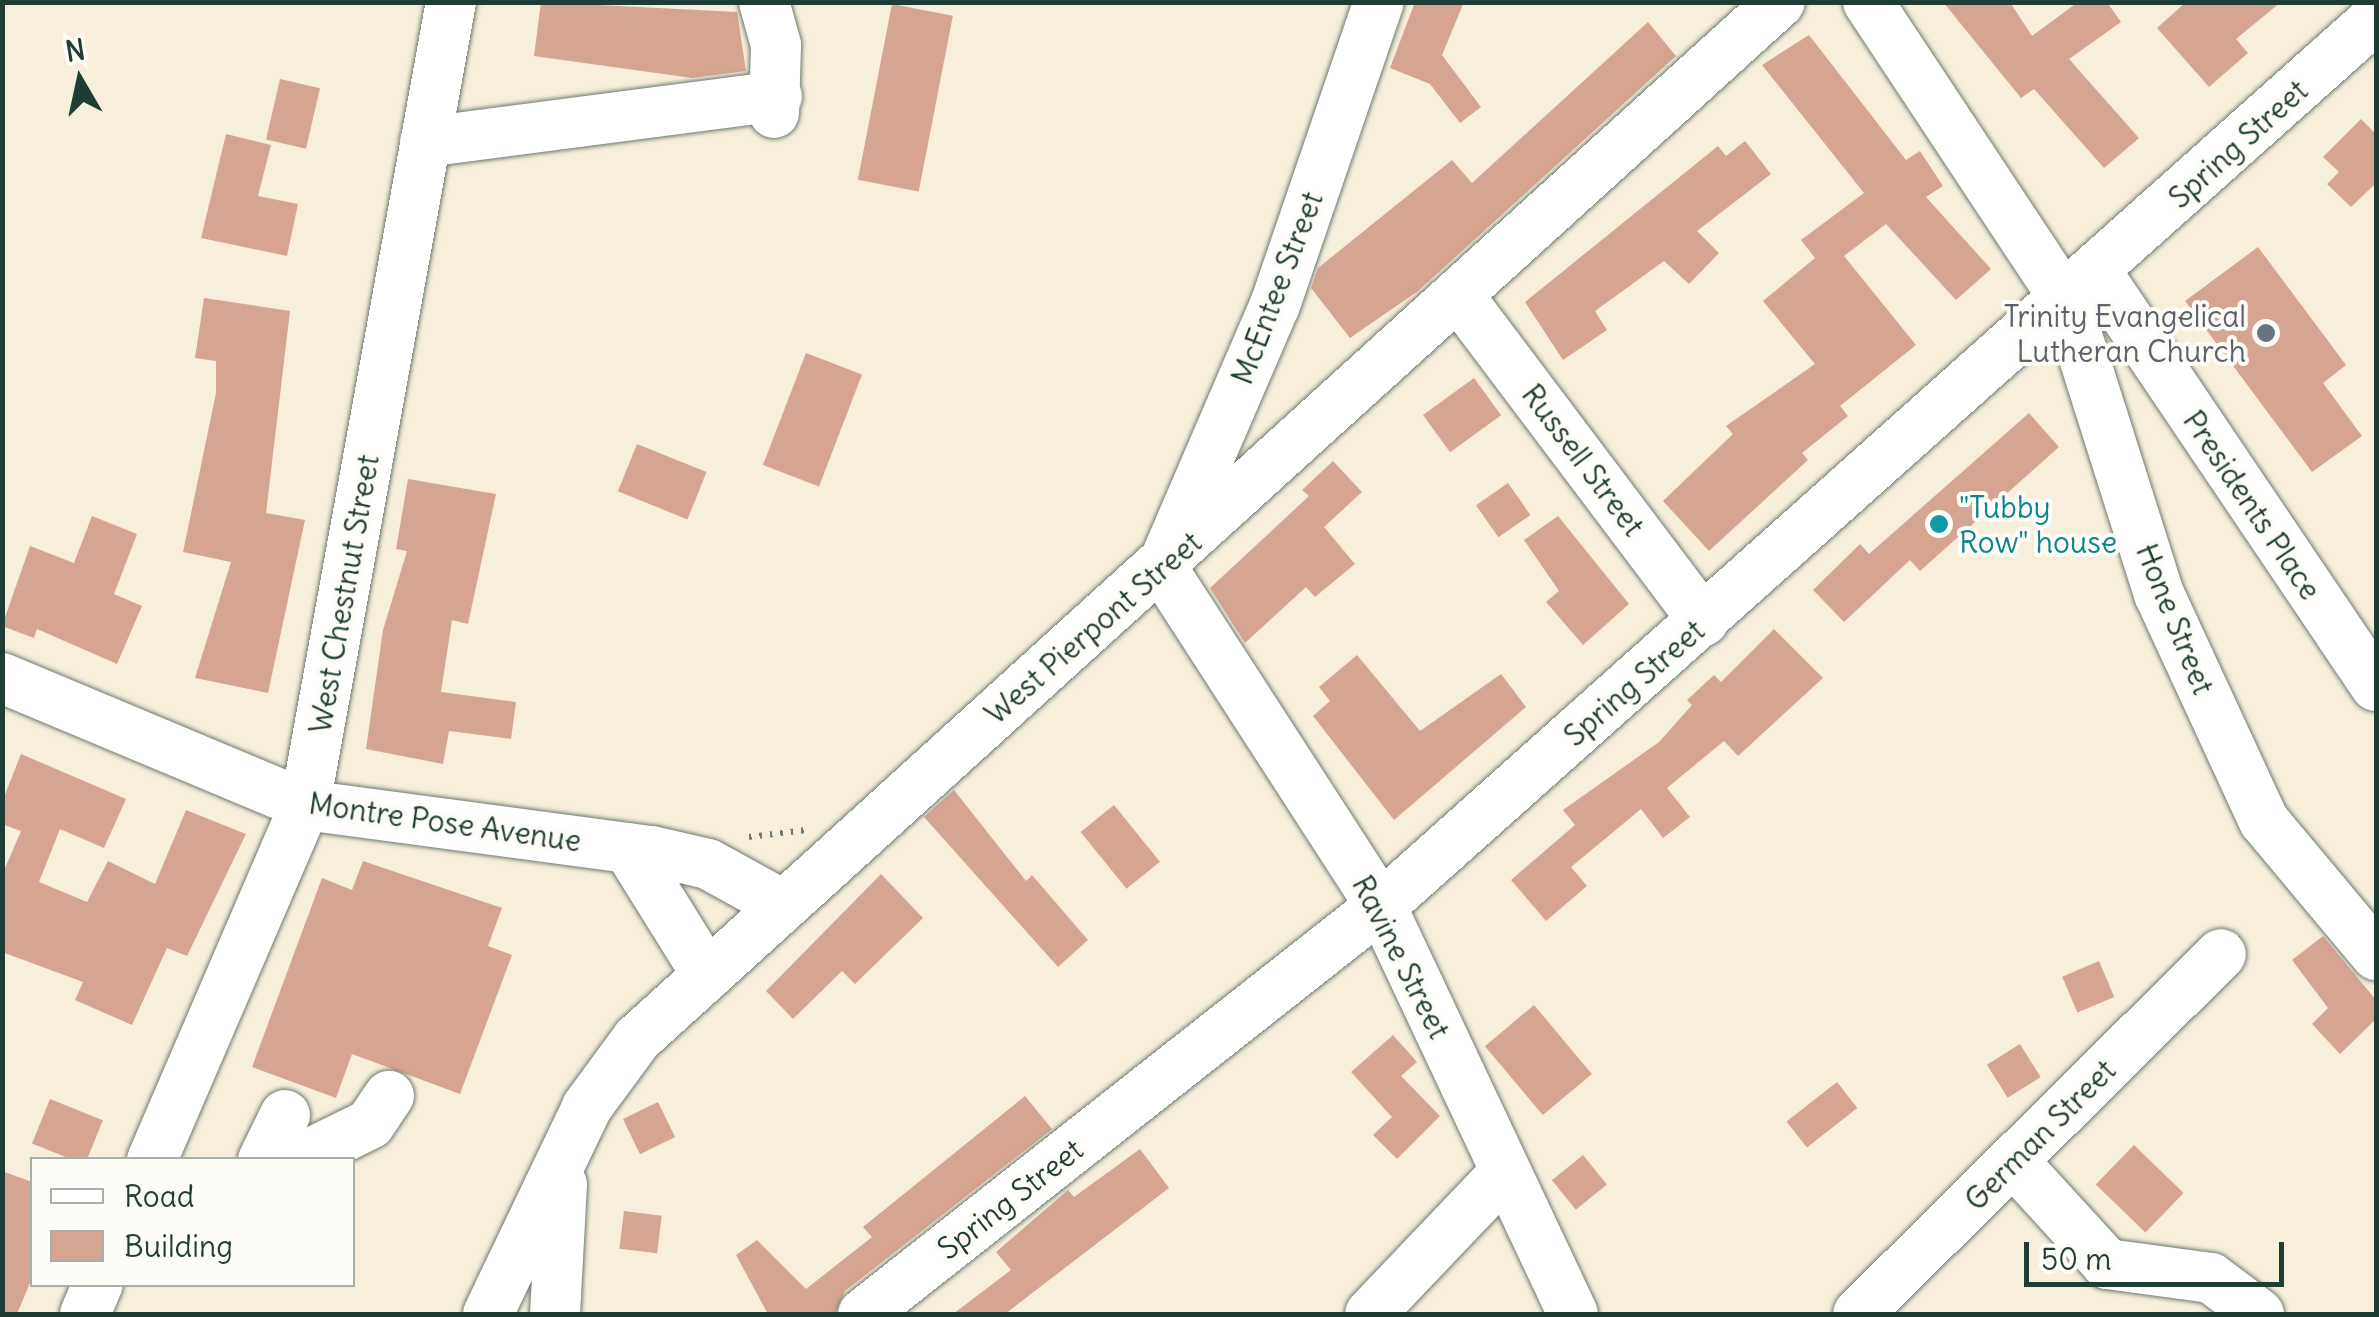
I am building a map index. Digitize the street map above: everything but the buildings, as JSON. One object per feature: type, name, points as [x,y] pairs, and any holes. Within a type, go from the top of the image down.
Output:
[{"type":"street","name":"West Chestnut Street","points":[[153,1157],[305,806],[451,2]]},
{"type":"street","points":[[425,142],[775,105],[764,2]]},
{"type":"street","name":"McEntee Street","points":[[1162,568],[1275,305],[1378,2]]},
{"type":"street","name":"West Pierpont Street","points":[[488,1314],[575,1136],[638,1038],[779,903],[1162,568],[1461,299],[1780,2]]},
{"type":"street","name":"Hone Street","points":[[1868,2],[2082,287],[2159,594],[2264,821],[2376,954]]},
{"type":"street","name":"Spring Street","points":[[863,1314],[1381,906],[2082,287],[2376,18]]},
{"type":"street","name":"Presidents Place","points":[[2082,287],[2376,686]]},
{"type":"street","name":"Russell Street","points":[[1461,299],[1704,621]]},
{"type":"street","name":"Ravine Street","points":[[1162,568],[1381,906],[1573,1314]]},
{"type":"street","name":"Montre Pose Avenue","points":[[2,678],[305,806],[628,848],[708,864],[779,903]]},
{"type":"street","points":[[628,848],[707,975]]},
{"type":"street","name":"German Street","points":[[1858,1314],[2221,954]]},
{"type":"street","points":[[267,1157],[291,1137],[370,1124],[389,1096]]},
{"type":"street","points":[[556,1314],[560,1190],[575,1136]]},
{"type":"street","points":[[2014,1162],[2107,1264],[2211,1278],[2259,1314]]},
{"type":"street","points":[[1370,1314],[1504,1172]]},
{"type":"street","points":[[85,1314],[97,1287]]},
{"type":"path","points":[[732,836],[816,827]]},
{"type":"place","name":"Trinity Evangelical Lutheran Church","points":[[2266,333]]},
{"type":"place","name":"\"Tubby Row\" house","points":[[1939,524]]}]
